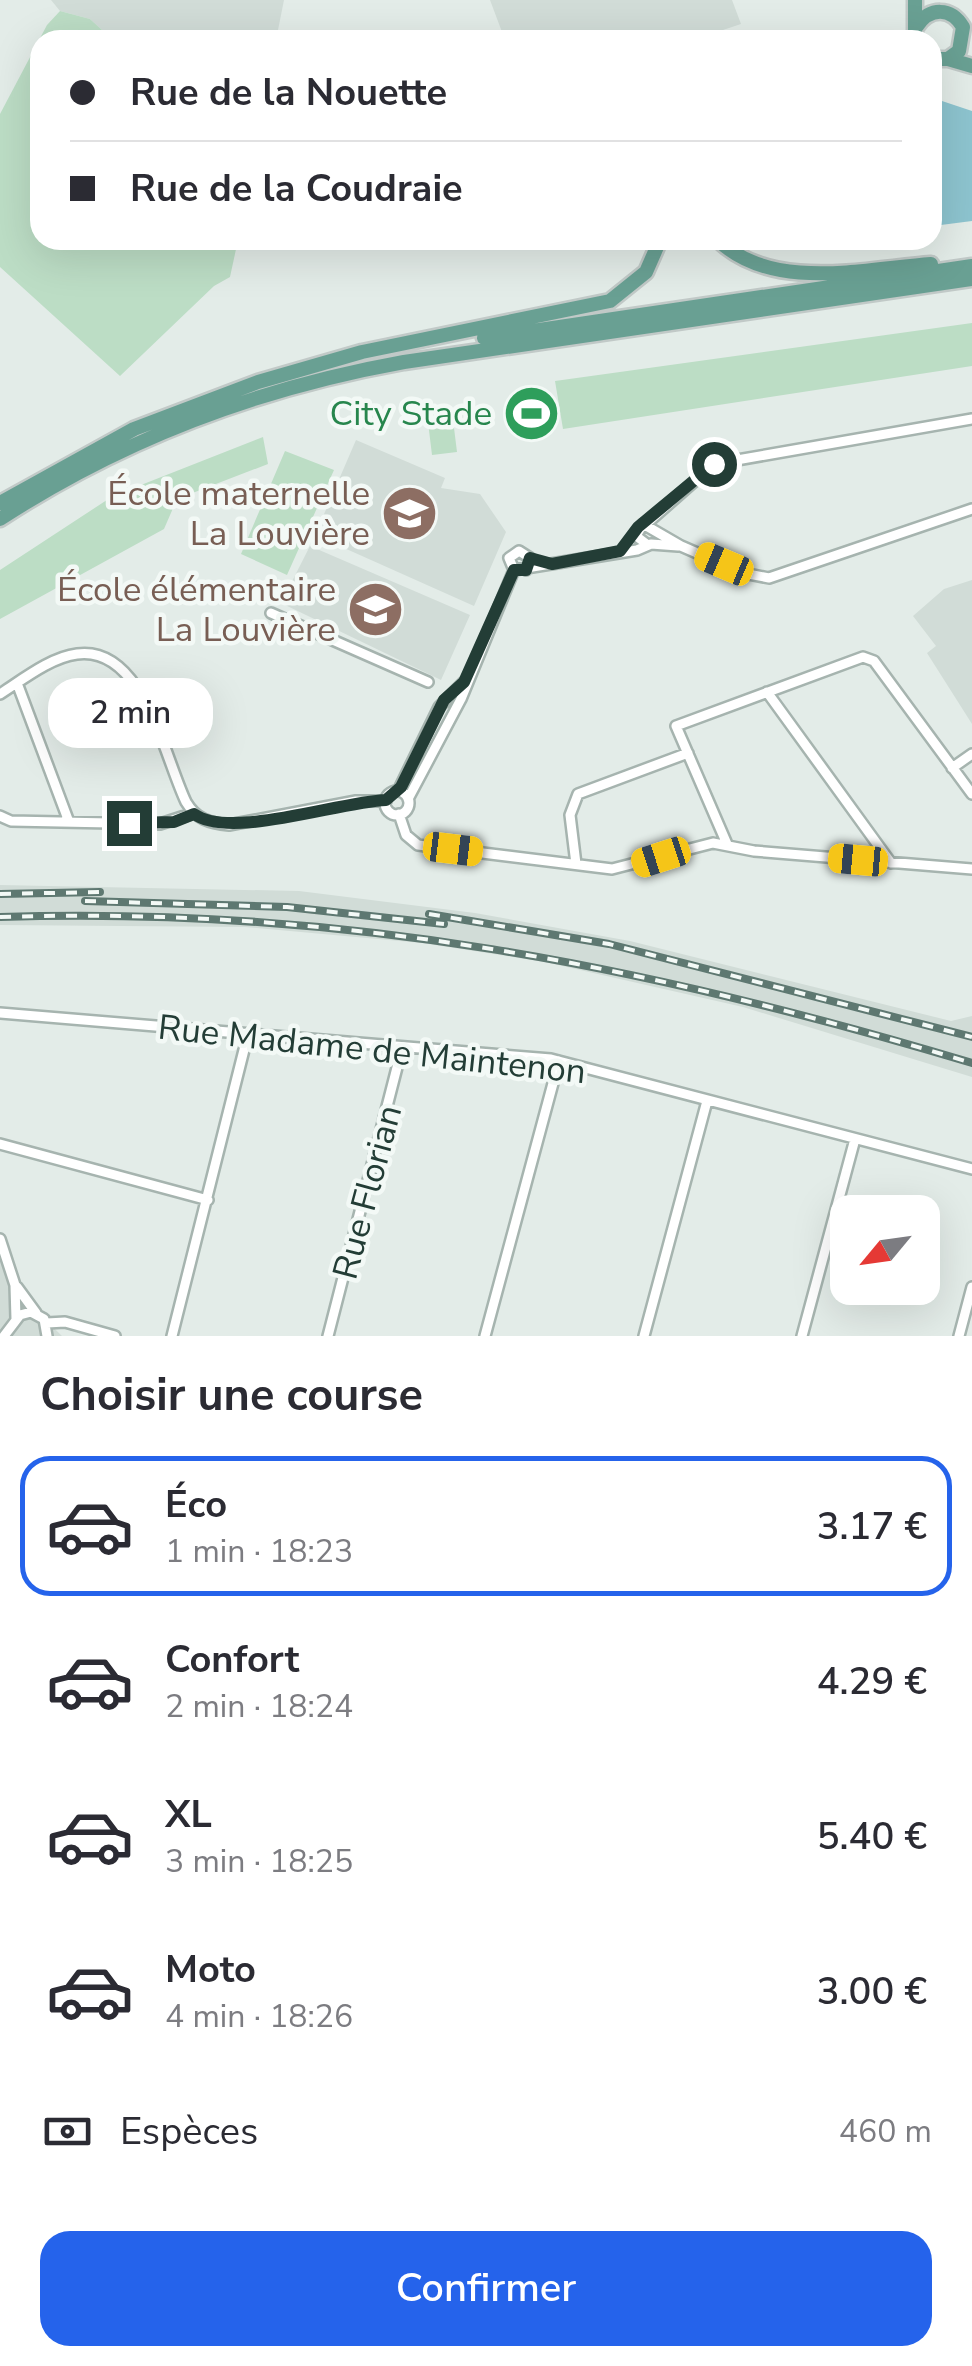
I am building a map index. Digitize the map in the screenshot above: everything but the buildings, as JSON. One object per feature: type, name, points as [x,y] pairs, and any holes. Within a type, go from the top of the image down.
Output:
[{"type":"main road","points":[[915,0],[915,30]]},
{"type":"main road","points":[[918,30],[934,6],[966,20],[968,45],[942,58]]},
{"type":"main road","points":[[942,59],[972,66]]},
{"type":"main road","points":[[0,503],[95,448],[175,411],[258,382],[610,301],[646,272],[656,250]]},
{"type":"main road","points":[[732,250],[749,262],[798,272],[972,264]]},
{"type":"main road","points":[[355,357],[972,264]]},
{"type":"main road","points":[[0,519],[85,468],[154,434],[218,409],[314,380],[404,362],[972,279]]},
{"type":"street","points":[[649,544],[650,526],[714,464],[972,419]]},
{"type":"street","points":[[620,551],[636,536],[638,527],[650,526],[680,546],[743,572],[779,577],[972,509]]},
{"type":"street","points":[[636,536],[649,544]]},
{"type":"street","points":[[514,570],[649,544],[680,546]]},
{"type":"street","points":[[514,570],[509,562],[513,553],[522,551],[530,558],[552,564]]},
{"type":"street","points":[[526,570],[530,558]]},
{"type":"street","points":[[386,800],[389,811],[399,814],[407,809],[408,799],[461,699],[464,682],[514,570]]},
{"type":"street","points":[[271,614],[428,682]]},
{"type":"street","points":[[0,694],[81,653],[121,667],[139,689],[194,814],[203,820],[229,824],[386,800],[398,791],[439,707],[464,682]]},
{"type":"street","points":[[727,844],[676,726],[869,658],[972,794]]},
{"type":"street","points":[[17,683],[68,822]]},
{"type":"street","points":[[767,692],[891,864]]},
{"type":"street","points":[[576,864],[570,816],[578,794],[688,753]]},
{"type":"street","points":[[952,768],[972,754]]},
{"type":"street","points":[[398,791],[408,799]]},
{"type":"street","points":[[0,816],[12,821],[160,824],[194,814]]},
{"type":"street","points":[[399,814],[406,835],[418,844],[626,869],[705,844],[972,869]]},
{"type":"street","name":"Rue Madame de Maintenon","points":[[0,1013],[559,1062],[972,1169]]},
{"type":"street","points":[[172,1336],[248,1034]]},
{"type":"street","name":"Rue Florian","points":[[328,1336],[402,1048]]},
{"type":"street","points":[[486,1336],[559,1062]]},
{"type":"street","points":[[644,1336],[707,1101]]},
{"type":"street","points":[[802,1336],[854,1139]]},
{"type":"street","points":[[0,1144],[208,1200]]},
{"type":"street","points":[[0,1239],[15,1285],[47,1329],[61,1336]]},
{"type":"street","points":[[14,1327],[15,1285]]},
{"type":"street","points":[[959,1336],[972,1287]]},
{"type":"street","points":[[4,1336],[36,1313]]},
{"type":"street","points":[[47,1329],[65,1322],[114,1336]]},
{"type":"shaded area","points":[[51,0],[284,0],[278,30],[102,30],[90,19],[60,11]]},
{"type":"shaded area","points":[[490,0],[732,0],[741,24],[723,30],[501,30]]},
{"type":"shaded area","name":"École maternelle La Louvière","points":[[356,440],[445,478],[441,488],[480,494],[506,532],[474,606],[315,535]]},
{"type":"shaded area","name":"École élémentaire La Louvière","points":[[310,546],[470,615],[441,680],[281,603]]},
{"type":"shaded area","points":[[972,580],[972,724],[927,653],[936,646],[913,616],[944,589]]},
{"type":"shaded area","points":[[0,885],[299,891],[475,913],[630,941],[951,1021],[972,1016],[972,1077],[743,1007],[545,962],[422,943],[245,927],[0,925]]},
{"type":"shaded area","points":[[0,1253],[12,1287],[62,1336],[0,1336]]},
{"type":"green space","points":[[60,11],[90,19],[102,30],[44,30]]},
{"type":"green space","points":[[30,57],[30,250],[236,250],[230,277],[214,286],[120,376],[0,267],[0,114]]},
{"type":"green space","points":[[972,323],[972,366],[563,429],[555,381]]},
{"type":"green space","name":"City Stade","points":[[552,395],[557,423],[510,432],[505,403]]},
{"type":"green space","points":[[452,412],[457,452],[432,455],[427,414]]},
{"type":"green space","points":[[263,437],[268,464],[177,499],[164,529],[0,619],[0,570],[113,496]]},
{"type":"green space","points":[[285,451],[334,470],[287,575],[241,554]]},
{"type":"water","points":[[942,101],[972,111],[972,221],[942,225]]},
{"type":"railway","points":[[0,894],[100,892]]},
{"type":"railway","points":[[85,901],[287,907],[444,924]]},
{"type":"railway","points":[[429,914],[609,944],[972,1037]]},
{"type":"railway","points":[[0,917],[127,916],[250,921],[492,949],[731,997],[972,1063]]},
{"type":"place","name":"City Stade","points":[[531,413]]},
{"type":"place","name":"École maternelle La Louvière","points":[[409,513]]},
{"type":"place","name":"École élémentaire La Louvière","points":[[375,609]]},
{"type":"route","points":[[129,823],[160,824],[194,814],[213,823],[229,824],[386,800],[401,787],[438,709],[464,682],[514,570],[526,570],[530,558],[552,564],[620,551],[636,536],[638,527],[714,464]]}]
